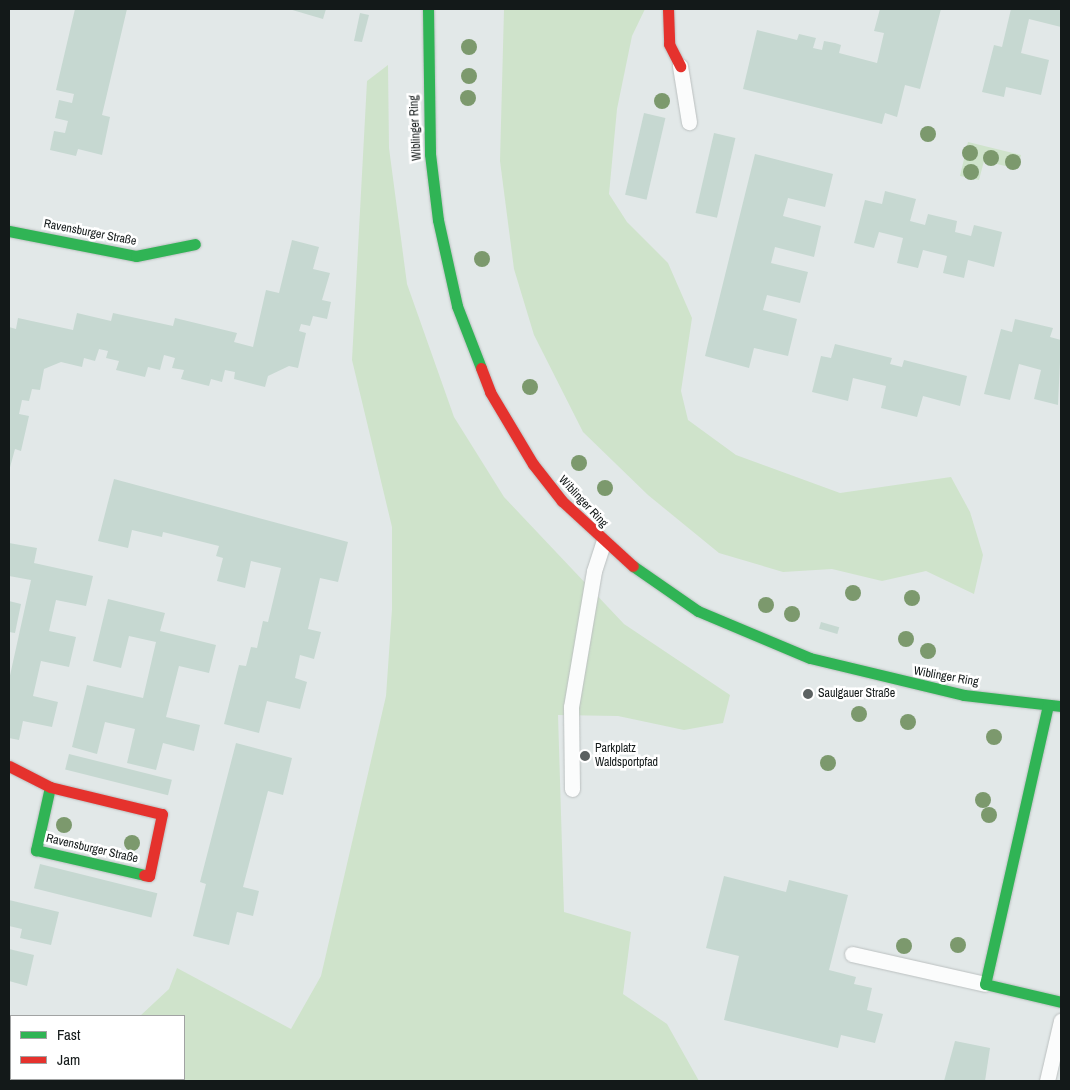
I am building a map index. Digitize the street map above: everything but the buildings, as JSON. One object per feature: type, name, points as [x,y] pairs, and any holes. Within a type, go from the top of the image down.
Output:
[{"type":"street","name":"Wiblinger Ring","points":[[428,9],[428,120],[434,189],[450,279],[464,328],[490,392],[523,449],[562,501],[603,543],[672,596],[722,624],[776,646],[851,670],[918,686],[1061,706]]},
{"type":"street","points":[[668,9],[669,44],[680,66]]},
{"type":"street","name":"Ravensburger Straße","points":[[9,231],[136,256],[195,244]]},
{"type":"street","points":[[1048,705],[985,984],[1061,1002]]},
{"type":"street","name":"Ravensburger Straße","points":[[9,766],[50,787],[162,814],[148,876],[36,850],[50,787]]},
{"type":"lane","points":[[680,66],[689,122]]},
{"type":"lane","points":[[572,789],[571,707],[594,571],[603,543]]},
{"type":"lane","points":[[852,954],[985,984]]},
{"type":"lane","points":[[1047,1081],[1061,1021]]},
{"type":"green space","points":[[504,9],[645,9],[632,36],[617,109],[609,194],[627,222],[668,263],[692,318],[681,391],[688,420],[736,455],[840,493],[951,477],[970,512],[983,555],[974,594],[926,571],[882,581],[832,569],[783,572],[719,553],[648,495],[583,432],[534,335],[514,269],[500,161]]},
{"type":"green space","points":[[388,65],[389,148],[407,284],[454,417],[504,497],[624,624],[730,695],[723,723],[684,730],[618,716],[558,715],[564,912],[631,932],[623,994],[667,1024],[699,1081],[67,1081],[185,1080],[185,1015],[141,1015],[169,989],[177,968],[291,1029],[321,976],[386,696],[392,609],[392,527],[352,360],[367,81]]},
{"type":"green space","points":[[968,142],[1021,155],[1018,169],[984,161],[979,180],[960,176]]},
{"type":"traffic: fast","points":[[428,9],[430,154],[438,220],[457,306],[481,368]]},
{"type":"traffic: fast","points":[[9,231],[136,256],[195,244]]},
{"type":"traffic: fast","points":[[633,566],[698,611],[810,658],[964,695],[1061,706]]},
{"type":"traffic: fast","points":[[1048,705],[985,984],[1061,1002]]},
{"type":"traffic: fast","points":[[50,787],[36,850],[144,875]]},
{"type":"traffic: jam","points":[[668,9],[669,44],[680,66]]},
{"type":"traffic: jam","points":[[481,368],[490,392],[533,464],[562,501],[633,566]]},
{"type":"traffic: jam","points":[[9,766],[50,787],[162,814],[149,876],[144,875]]},
{"type":"place","name":"Saulgauer Straße","points":[[808,694]]},
{"type":"place","name":"Parkplatz Waldsportpfad","points":[[585,756]]}]
